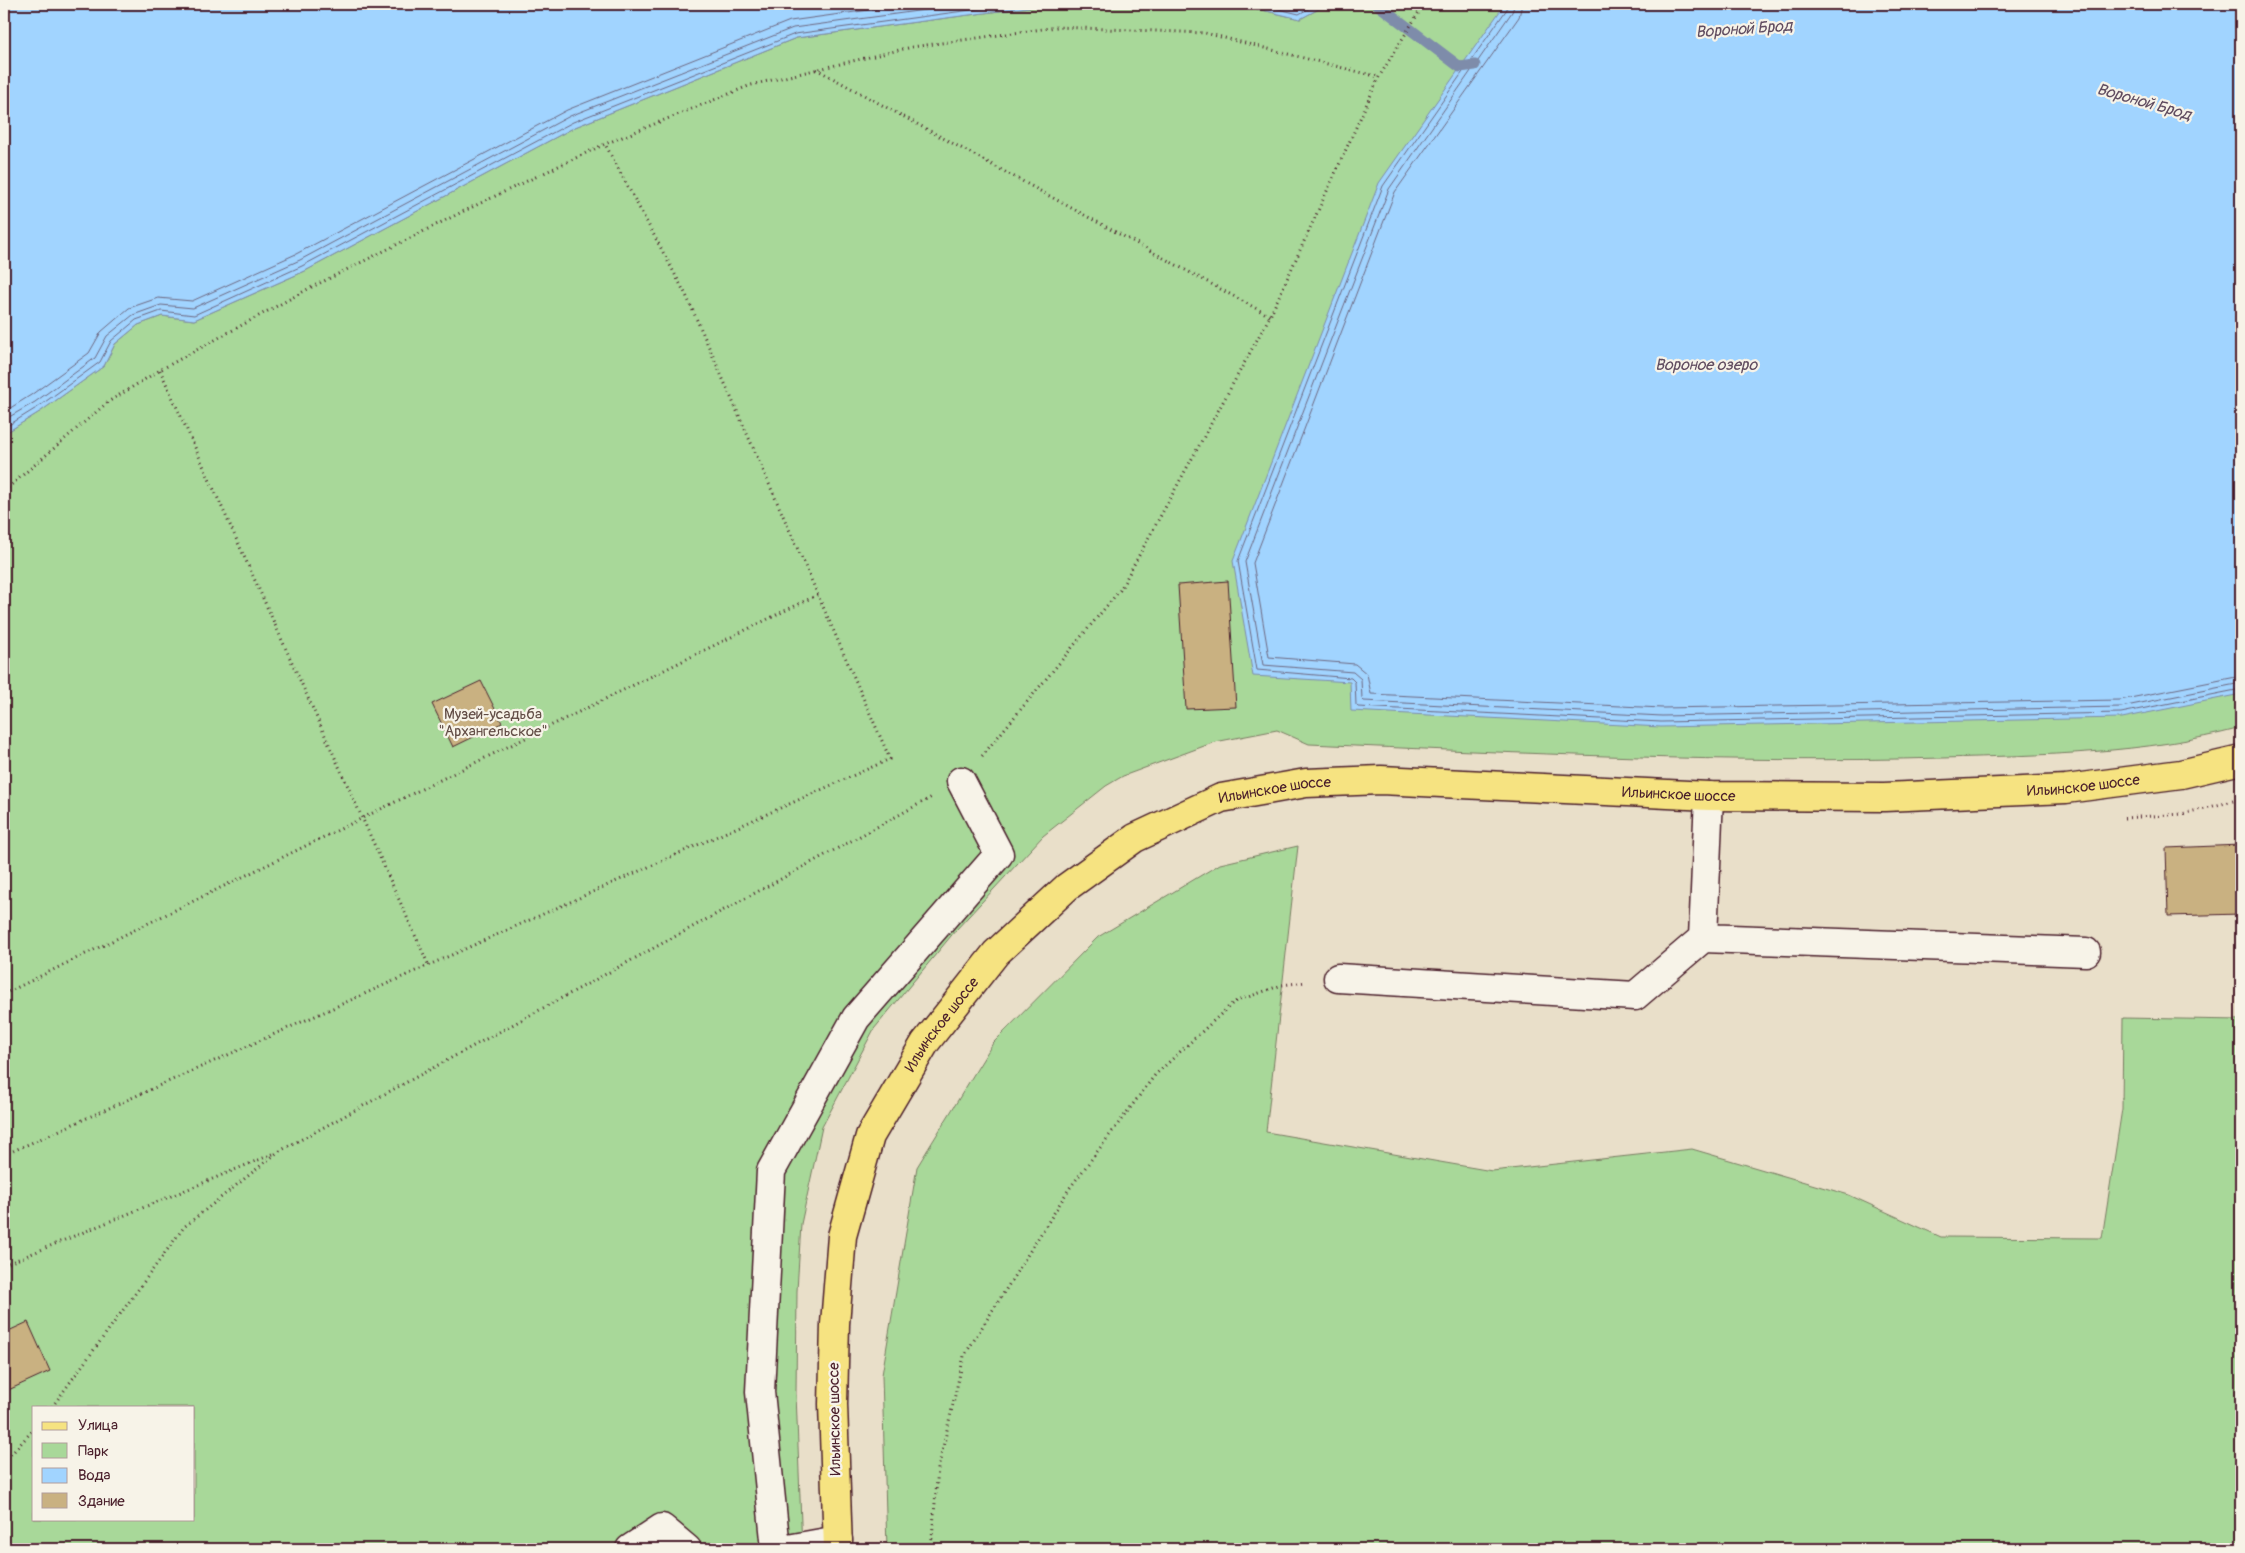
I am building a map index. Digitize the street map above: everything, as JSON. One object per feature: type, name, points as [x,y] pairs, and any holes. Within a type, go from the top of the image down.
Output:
[{"type":"main road","name":"Ильинское шоссе","points":[[838,1545],[833,1404],[835,1314],[842,1236],[870,1136],[925,1043],[996,953],[1067,887],[1135,838],[1221,798],[1306,783],[1381,780],[1708,796],[1884,797],[2066,788],[2181,774],[2241,760]]},
{"type":"lane","points":[[776,1549],[760,1392],[771,1171],[856,1018],[999,854],[961,781]]},
{"type":"lane","points":[[1703,938],[1708,796]]},
{"type":"lane","points":[[1338,978],[1635,996],[1703,938],[2086,952]]},
{"type":"lane","points":[[630,1549],[662,1528],[687,1549]]},
{"type":"lane","points":[[788,1549],[838,1545]]},
{"type":"path","points":[[4,1265],[278,1152],[961,781],[1120,590],[1270,316],[1378,77],[1424,4]]},
{"type":"path","points":[[4,491],[108,402],[160,370],[308,289],[466,210],[605,144],[751,85],[912,47],[1057,28],[1205,33],[1378,77]]},
{"type":"path","points":[[815,69],[1270,316]]},
{"type":"path","points":[[4,1155],[890,759],[686,295],[605,144]]},
{"type":"path","points":[[160,370],[429,966]]},
{"type":"path","points":[[4,994],[817,595]]},
{"type":"path","points":[[2116,818],[2182,814],[2241,799]]},
{"type":"path","points":[[931,1549],[938,1468],[964,1356],[1070,1189],[1155,1075],[1234,1002],[1282,985],[1338,978]]},
{"type":"path","points":[[53,1406],[184,1227],[278,1152]]},
{"type":"path","points":[[4,1462],[32,1431]]},
{"type":"green space","name":"Музей-усадьба \"Архангельское\"","points":[[1052,4],[1237,4],[1300,19],[1328,4],[2241,4],[2241,728],[2205,737],[2168,743],[2093,752],[1943,758],[1705,759],[1467,751],[1309,744],[1277,730],[1215,742],[1123,776],[1106,786],[1043,836],[956,930],[874,1029],[822,1127],[801,1224],[797,1291],[796,1394],[802,1549],[4,1549],[4,434],[41,411],[104,366],[115,344],[138,325],[162,316],[194,320],[305,271],[575,127],[796,38]]},
{"type":"green space","points":[[1298,846],[1266,1132],[1492,1171],[1692,1149],[1849,1195],[1941,1237],[2102,1238],[2122,1109],[2123,1018],[2241,1020],[2241,1549],[887,1549],[882,1375],[917,1167],[993,1043],[1098,937],[1220,864]]},
{"type":"water","points":[[4,4],[1052,4],[796,38],[575,127],[305,271],[194,320],[162,316],[138,325],[115,344],[104,366],[41,411],[4,434]]},
{"type":"water","points":[[1237,4],[1328,4],[1300,19]]},
{"type":"water","name":"Вороное озеро","points":[[1505,4],[2241,4],[2241,694],[2122,718],[1661,727],[1351,711],[1350,682],[1253,676],[1233,561],[1379,183]]},
{"type":"building","points":[[1228,581],[1236,707],[1186,709],[1178,585]]},
{"type":"building","points":[[481,681],[502,723],[453,747],[432,704]]},
{"type":"building","points":[[2241,845],[2241,914],[2168,916],[2166,848]]},
{"type":"building","points":[[28,1322],[50,1371],[4,1392],[4,1333]]},
{"type":"waterway","name":"Вороной Брод","points":[[1377,4],[1460,67],[1475,65]]}]
